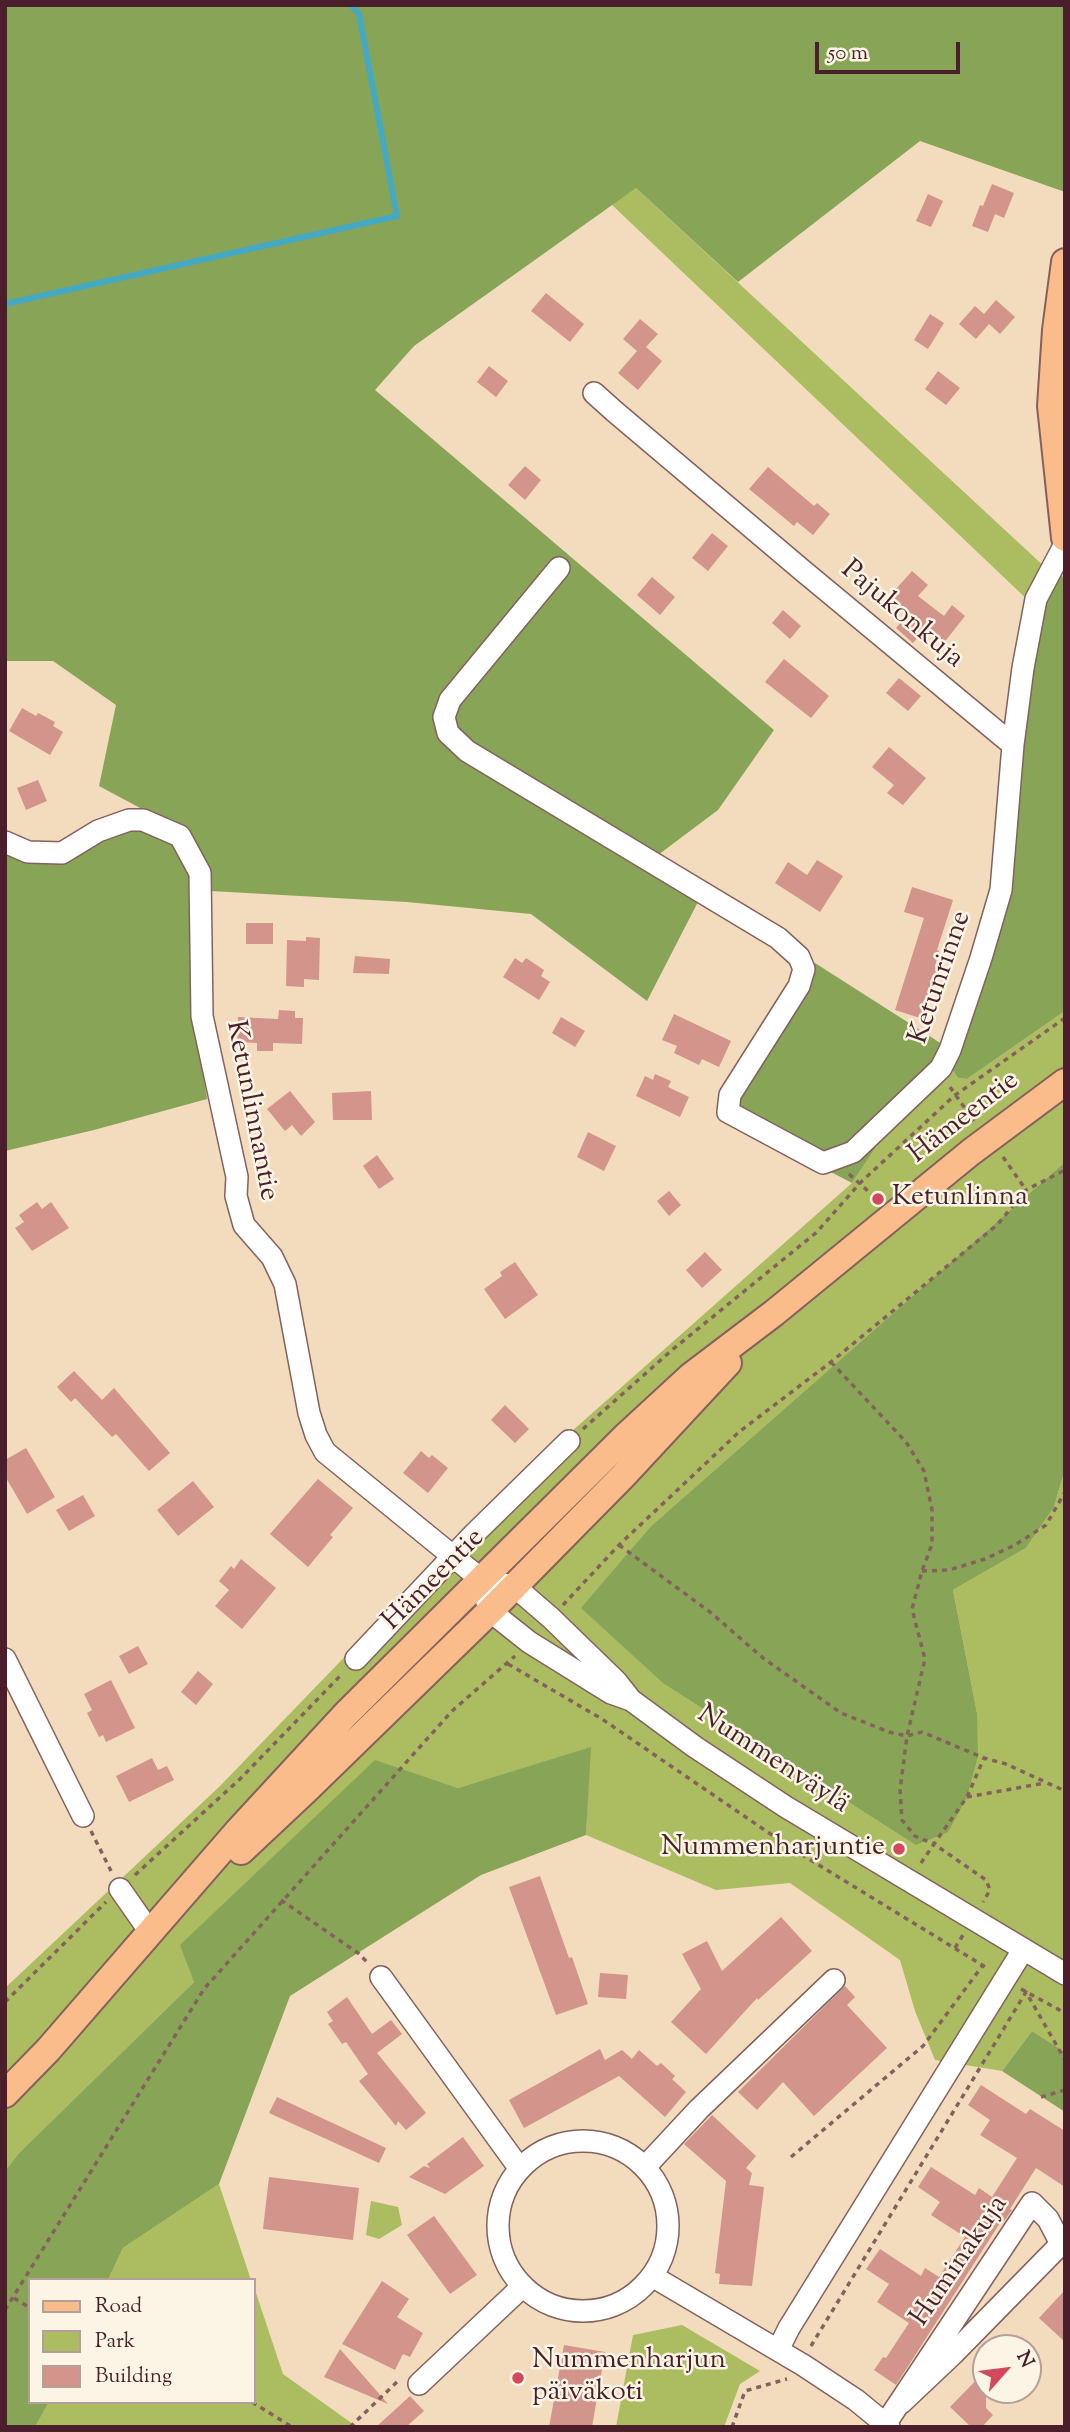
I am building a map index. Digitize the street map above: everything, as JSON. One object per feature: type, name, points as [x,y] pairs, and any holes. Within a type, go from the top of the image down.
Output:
[{"type":"main road","points":[[1065,262],[1056,330],[1051,406],[1065,541]]},
{"type":"main road","name":"Hämeentie","points":[[5,2094],[48,2050],[238,1831],[346,1714],[682,1384],[774,1313],[971,1152],[1065,1082]]},
{"type":"main road","name":"Hämeentie","points":[[5,2069],[151,1930],[250,1843],[489,1611],[623,1476],[774,1313]]},
{"type":"street","name":"Pajukonkuja","points":[[594,393],[1013,745]]},
{"type":"street","points":[[1013,745],[1023,668],[1036,599],[1065,541]]},
{"type":"street","points":[[559,568],[450,700],[444,717],[448,733],[467,751],[778,938],[799,957],[804,969],[799,986],[730,1095],[729,1112],[823,1163],[831,1160]]},
{"type":"street","name":"Ketunrinne","points":[[831,1160],[853,1152],[941,1068],[955,1037],[1001,890],[1013,745]]},
{"type":"street","name":"Ketunlinnantie","points":[[5,842],[28,852],[62,853],[98,831],[129,820],[143,820],[180,836],[200,873],[202,1016],[237,1177],[236,1196],[244,1225],[272,1257],[285,1284],[309,1413],[316,1435],[325,1452],[482,1580]]},
{"type":"street","points":[[356,1659],[517,1491],[569,1441]]},
{"type":"street","points":[[489,1611],[482,1580],[514,1586]]},
{"type":"street","name":"Nummenväylä","points":[[514,1586],[616,1681],[631,1700],[695,1746],[786,1807],[1065,1974]]},
{"type":"street","name":"Nummenväylä","points":[[489,1611],[529,1642],[611,1693],[631,1700]]},
{"type":"street","points":[[5,1658],[83,1816]]},
{"type":"street","points":[[120,1889],[151,1930]]},
{"type":"street","points":[[778,2350],[789,2328],[1023,1950]]},
{"type":"street","points":[[382,1977],[520,2169]]},
{"type":"street","points":[[645,2167],[706,2102],[834,1980]]},
{"type":"street","points":[[583,2141],[618,2148],[645,2167],[659,2189],[667,2213],[668,2232],[665,2248],[652,2276],[640,2289],[628,2298],[596,2310],[563,2309],[549,2304],[523,2286],[509,2268],[498,2230],[503,2198],[520,2169],[534,2156],[549,2148],[566,2142],[583,2141]]},
{"type":"street","name":"Huminakuja","points":[[888,2425],[901,2403],[1032,2203],[1048,2219],[1060,2244],[954,2353],[901,2403]]},
{"type":"street","points":[[652,2276],[803,2365],[888,2425]]},
{"type":"street","points":[[419,2384],[523,2286]]},
{"type":"path","points":[[569,1441],[672,1350],[817,1231],[860,1183],[954,1096],[1065,1018]]},
{"type":"path","points":[[941,1068],[954,1096],[978,1125]]},
{"type":"path","points":[[1002,1155],[1026,1189]]},
{"type":"path","points":[[831,1160],[878,1199]]},
{"type":"path","points":[[551,1618],[619,1545],[740,1432],[831,1362],[997,1225],[1026,1189],[1065,1170]]},
{"type":"path","points":[[831,1362],[906,1443],[924,1471],[932,1510],[932,1544],[912,1609],[926,1659],[907,1736],[900,1790],[902,1820],[915,1836],[934,1844],[986,1880],[990,1890]]},
{"type":"path","points":[[922,1571],[949,1570],[985,1559],[1015,1545],[1046,1524],[1065,1492]]},
{"type":"path","points":[[619,1545],[710,1612],[763,1658],[841,1713],[889,1732],[907,1736],[922,1732],[984,1758],[1006,1764],[1064,1790]]},
{"type":"path","points":[[5,2310],[204,1989],[452,1712],[508,1664],[529,1642]]},
{"type":"path","points":[[5,2002],[120,1889],[240,1779],[356,1659]]},
{"type":"path","points":[[508,1664],[602,1719],[791,1848],[1026,1992],[1065,2013]]},
{"type":"path","points":[[910,1856],[921,1864],[967,1797],[984,1758]]},
{"type":"path","points":[[967,1797],[1048,1782]]},
{"type":"path","points":[[83,1816],[120,1889]]},
{"type":"path","points":[[281,1900],[358,1953],[382,1977]]},
{"type":"path","points":[[791,2157],[923,2046],[982,1965]]},
{"type":"path","points":[[1026,1992],[1065,2060]]},
{"type":"path","points":[[732,2427],[745,2391],[790,2378],[803,2365],[813,2342],[1026,1992]]},
{"type":"path","points":[[1041,2097],[1065,2090]]},
{"type":"path","points":[[14,2298],[28,2307]]},
{"type":"path","points":[[255,2404],[292,2427]]},
{"type":"green space","points":[[5,5],[1065,5],[1065,192],[920,141],[738,282],[636,188],[414,346],[375,390],[774,730],[718,810],[658,855],[699,900],[647,1001],[531,914],[407,902],[211,891],[185,832],[99,786],[116,705],[53,661],[5,661]]},
{"type":"green space","points":[[636,188],[1047,569],[1032,604],[611,204]]},
{"type":"green space","points":[[1056,554],[1065,585],[1065,1011],[967,1079],[958,1078],[953,1071],[952,1060],[931,1065],[852,1183],[718,1113],[815,963],[945,1046],[992,908],[1011,725]]},
{"type":"green space","points":[[141,827],[176,843],[193,876],[199,1045],[207,1099],[5,1151],[5,851],[100,838]]},
{"type":"green space","points":[[1065,1011],[1065,1162],[651,1526],[582,1608],[977,1713],[953,1590],[1026,1548],[1054,1507],[1065,1469],[1065,2052],[1032,2031],[1002,2071],[935,2060],[915,2011],[900,1960],[790,1883],[716,1890],[586,1835],[590,1748],[458,1788],[375,1761],[195,1981],[19,2153],[5,2171],[5,1988],[220,1786],[442,1556],[563,1439],[852,1183],[931,1065],[953,1060],[953,1071],[958,1078],[967,1079]]},
{"type":"green space","points":[[1065,1162],[1065,1469],[1054,1507],[1026,1548],[953,1590],[977,1713],[978,1756],[967,1797],[948,1832],[916,1845],[663,1683],[581,1608],[651,1526]]},
{"type":"green space","points":[[591,1747],[586,1835],[481,1875],[290,1996],[219,2184],[123,2248],[109,2278],[28,2278],[28,2404],[48,2404],[35,2427],[5,2427],[5,2171],[19,2153],[194,1982],[180,1945],[375,1760],[458,1788]]},
{"type":"green space","points":[[1032,2031],[1065,2052],[1065,2112],[1002,2071]]},
{"type":"green space","points":[[219,2184],[250,2278],[109,2278],[123,2248]]},
{"type":"green space","points":[[371,2201],[398,2207],[402,2225],[379,2239],[366,2235]]},
{"type":"green space","points":[[256,2293],[283,2374],[357,2427],[35,2427],[48,2404],[256,2404]]},
{"type":"green space","points":[[682,2325],[760,2371],[740,2384],[724,2427],[616,2427],[633,2335]]},
{"type":"building","points":[[992,184],[1014,193],[1004,218],[995,214],[988,232],[972,226]]},
{"type":"building","points":[[928,194],[943,201],[931,227],[916,221]]},
{"type":"building","points":[[546,293],[584,324],[570,342],[531,311]]},
{"type":"building","points":[[996,300],[1015,317],[1000,334],[989,324],[976,339],[959,324],[975,306],[984,314]]},
{"type":"building","points":[[930,314],[944,323],[928,349],[914,340]]},
{"type":"building","points":[[640,319],[658,334],[646,347],[662,361],[638,390],[618,373],[637,351],[623,339]]},
{"type":"building","points":[[489,366],[508,381],[496,397],[477,382]]},
{"type":"building","points":[[938,371],[960,388],[946,405],[925,389]]},
{"type":"building","points":[[525,466],[541,480],[525,500],[508,485]]},
{"type":"building","points":[[768,467],[814,506],[817,503],[830,514],[813,535],[797,522],[794,526],[749,489]]},
{"type":"building","points":[[712,533],[728,546],[708,571],[692,558]]},
{"type":"building","points":[[912,571],[928,585],[918,596],[944,616],[952,605],[965,616],[943,644],[925,629],[913,643],[896,628],[907,615],[888,598]]},
{"type":"building","points":[[652,577],[675,597],[660,615],[637,595]]},
{"type":"building","points":[[783,610],[801,626],[790,639],[772,623]]},
{"type":"building","points":[[784,659],[829,696],[811,718],[765,682]]},
{"type":"building","points":[[899,678],[921,696],[908,711],[886,693]]},
{"type":"building","points":[[22,708],[55,722],[53,726],[63,732],[50,755],[9,731]]},
{"type":"building","points":[[889,747],[926,778],[903,805],[887,793],[894,785],[872,767]]},
{"type":"building","points":[[38,780],[47,801],[26,810],[17,788]]},
{"type":"building","points":[[817,860],[843,876],[820,912],[775,883],[788,862],[807,875]]},
{"type":"building","points":[[912,887],[953,900],[937,950],[939,951],[935,966],[940,967],[923,1019],[895,1010],[924,918],[904,912]]},
{"type":"building","points":[[246,923],[273,923],[273,944],[246,944]]},
{"type":"building","points":[[306,937],[320,938],[319,980],[304,979],[304,987],[286,986],[287,940],[306,941]]},
{"type":"building","points":[[355,956],[390,959],[389,974],[353,973]]},
{"type":"building","points":[[515,958],[522,963],[526,958],[544,970],[541,976],[550,982],[539,1000],[503,977]]},
{"type":"building","points":[[279,1010],[295,1011],[295,1018],[303,1018],[302,1044],[273,1043],[273,1051],[257,1051],[257,1043],[237,1042],[238,1017],[278,1019]]},
{"type":"building","points":[[674,1014],[731,1041],[719,1067],[702,1059],[699,1065],[674,1053],[677,1046],[662,1040]]},
{"type":"building","points":[[561,1017],[585,1031],[575,1047],[552,1033]]},
{"type":"building","points":[[655,1074],[671,1081],[668,1087],[689,1097],[680,1117],[636,1096],[645,1076],[653,1080]]},
{"type":"building","points":[[290,1091],[315,1122],[301,1136],[292,1125],[285,1131],[267,1109]]},
{"type":"building","points":[[371,1091],[372,1120],[333,1120],[332,1093]]},
{"type":"building","points":[[588,1132],[616,1146],[604,1171],[577,1157]]},
{"type":"building","points":[[377,1155],[394,1179],[379,1189],[363,1166]]},
{"type":"building","points":[[669,1191],[681,1205],[669,1216],[657,1201]]},
{"type":"building","points":[[37,1202],[42,1209],[51,1202],[69,1228],[32,1251],[15,1228],[24,1222],[19,1215]]},
{"type":"building","points":[[705,1252],[722,1270],[702,1288],[686,1270]]},
{"type":"building","points":[[515,1262],[538,1295],[505,1319],[484,1289],[502,1276],[500,1272]]},
{"type":"building","points":[[74,1371],[102,1400],[114,1388],[170,1453],[149,1471],[116,1434],[112,1437],[75,1398],[71,1402],[57,1387]]},
{"type":"building","points":[[505,1405],[529,1429],[515,1443],[491,1420]]},
{"type":"building","points":[[26,1448],[55,1497],[27,1514],[5,1476],[5,1460]]},
{"type":"building","points":[[421,1451],[429,1458],[432,1455],[448,1468],[428,1493],[403,1473]]},
{"type":"building","points":[[318,1479],[353,1508],[308,1567],[270,1534]]},
{"type":"building","points":[[193,1481],[214,1507],[178,1536],[157,1510]]},
{"type":"building","points":[[83,1495],[95,1516],[69,1531],[56,1510]]},
{"type":"building","points":[[241,1559],[276,1588],[242,1629],[215,1606],[229,1590],[219,1581],[231,1566],[234,1569]]},
{"type":"building","points":[[138,1646],[148,1664],[129,1674],[119,1656]]},
{"type":"building","points":[[198,1671],[213,1684],[196,1705],[181,1692]]},
{"type":"building","points":[[111,1680],[135,1728],[106,1742],[103,1735],[99,1737],[87,1713],[92,1710],[84,1694]]},
{"type":"building","points":[[152,1758],[158,1770],[167,1766],[174,1780],[129,1802],[116,1776]]},
{"type":"building","points":[[540,1876],[588,2004],[556,2015],[509,1887]]},
{"type":"building","points":[[781,1917],[812,1951],[758,2000],[757,1998],[706,2054],[671,2022],[701,1989],[682,1954],[707,1941],[722,1971]]},
{"type":"building","points":[[600,1973],[628,1975],[626,1999],[598,1997]]},
{"type":"building","points":[[845,1986],[855,1997],[847,2005],[887,2048],[814,2116],[783,2082],[757,2110],[738,2092]]},
{"type":"building","points":[[347,1997],[372,2034],[391,2020],[402,2034],[377,2053],[426,2113],[406,2130],[398,2121],[396,2126],[359,2081],[368,2074],[346,2042],[342,2044],[328,2024],[333,2021],[327,2012]]},
{"type":"building","points":[[600,2049],[605,2060],[622,2050],[632,2059],[639,2050],[657,2066],[661,2063],[675,2076],[672,2079],[686,2092],[665,2117],[619,2076],[524,2128],[509,2100]]},
{"type":"building","points":[[981,2085],[1026,2114],[1030,2109],[1065,2131],[1065,2187],[1036,2168],[1010,2209],[1012,2210],[1002,2224],[1000,2223],[896,2385],[874,2370],[883,2357],[886,2358],[909,2323],[877,2302],[889,2284],[866,2269],[880,2249],[921,2276],[925,2268],[939,2277],[965,2237],[931,2215],[940,2202],[918,2187],[931,2167],[975,2195],[979,2188],[992,2197],[1017,2158],[980,2135],[990,2120],[968,2105]]},
{"type":"building","points":[[277,2097],[386,2148],[379,2163],[269,2113]]},
{"type":"building","points":[[712,2115],[756,2156],[746,2168],[752,2173],[749,2185],[764,2187],[752,2286],[719,2284],[720,2274],[715,2273],[726,2181],[684,2144]]},
{"type":"building","points":[[463,2137],[484,2166],[445,2194],[409,2177],[424,2166],[430,2168],[427,2164]]},
{"type":"building","points":[[269,2177],[359,2188],[353,2240],[263,2229]]},
{"type":"building","points":[[434,2216],[477,2275],[450,2294],[407,2235]]},
{"type":"building","points":[[382,2281],[409,2299],[397,2317],[423,2333],[410,2357],[403,2354],[395,2370],[342,2344]]},
{"type":"building","points":[[1065,2290],[1065,2342],[1039,2318]]},
{"type":"building","points":[[564,2345],[605,2352],[592,2427],[549,2427]]},
{"type":"building","points":[[340,2349],[388,2404],[324,2377]]},
{"type":"building","points":[[972,2384],[972,2404],[986,2404],[986,2408],[993,2415],[982,2427],[971,2427],[950,2407]]},
{"type":"building","points":[[410,2396],[424,2411],[406,2427],[376,2427]]},
{"type":"waterway","points":[[5,304],[397,216],[359,14],[351,5]]},
{"type":"place","name":"Ketunlinna","points":[[878,1199]]},
{"type":"place","name":"Nummenharjuntie","points":[[899,1849]]},
{"type":"place","name":"Nummenharjun päiväkoti","points":[[518,2378]]}]
